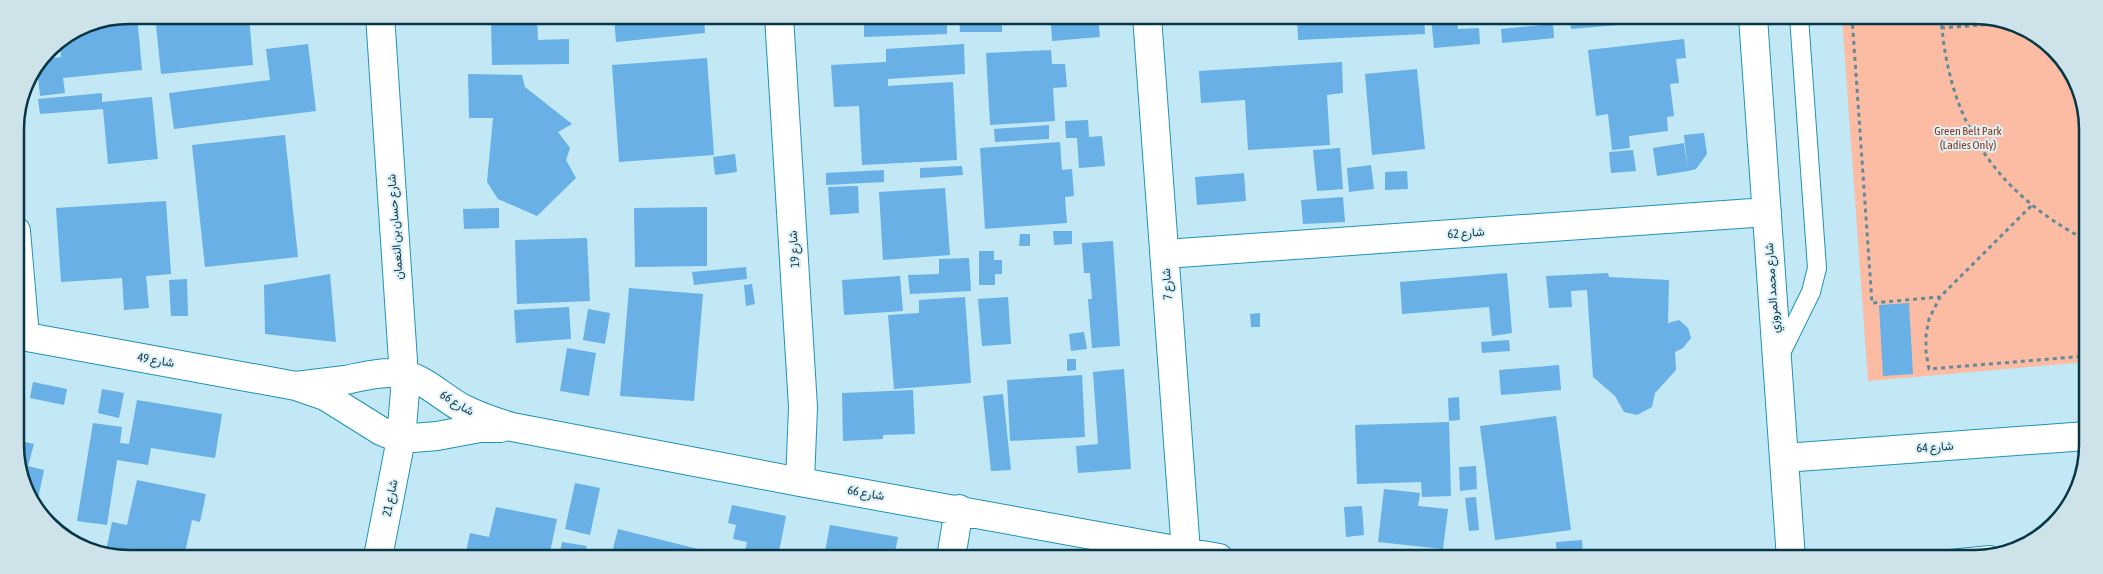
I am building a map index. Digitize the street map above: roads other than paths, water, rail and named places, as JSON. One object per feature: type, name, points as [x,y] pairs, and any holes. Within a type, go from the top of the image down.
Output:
[{"type":"street","name":"شارع حسان بن النعمان","points":[[381,24],[404,375],[405,407],[401,439]]},
{"type":"street","name":"شارع 19","points":[[779,24],[803,391],[804,432],[800,482]]},
{"type":"street","name":"شارع 7","points":[[1148,24],[1186,550]]},
{"type":"street","name":"شارع محمد المروزي","points":[[1754,24],[1790,550]]},
{"type":"street","name":"شارع 62","points":[[1165,254],[1767,212]]},
{"type":"street","name":"شارع 49","points":[[24,337],[296,386],[324,396],[381,431],[401,439]]},
{"type":"street","name":"شارع 49","points":[[296,386],[327,383],[389,372],[404,375]]},
{"type":"street","name":"شارع 66","points":[[404,375],[428,385],[461,407],[481,417],[512,427],[800,482],[1175,550]]},
{"type":"street","name":"شارع 66","points":[[401,439],[437,436],[480,428],[512,427]]},
{"type":"street","name":"شارع 64","points":[[1784,458],[2079,437]]},
{"type":"street","name":"شارع 21","points":[[379,550],[401,439]]},
{"type":"street","points":[[952,550],[959,510]]},
{"type":"lane","points":[[1777,360],[1810,292],[1816,268],[1799,24]]},
{"type":"park label","name":"Green Belt Park (Ladies Only)","points":[[1968,138]]}]
